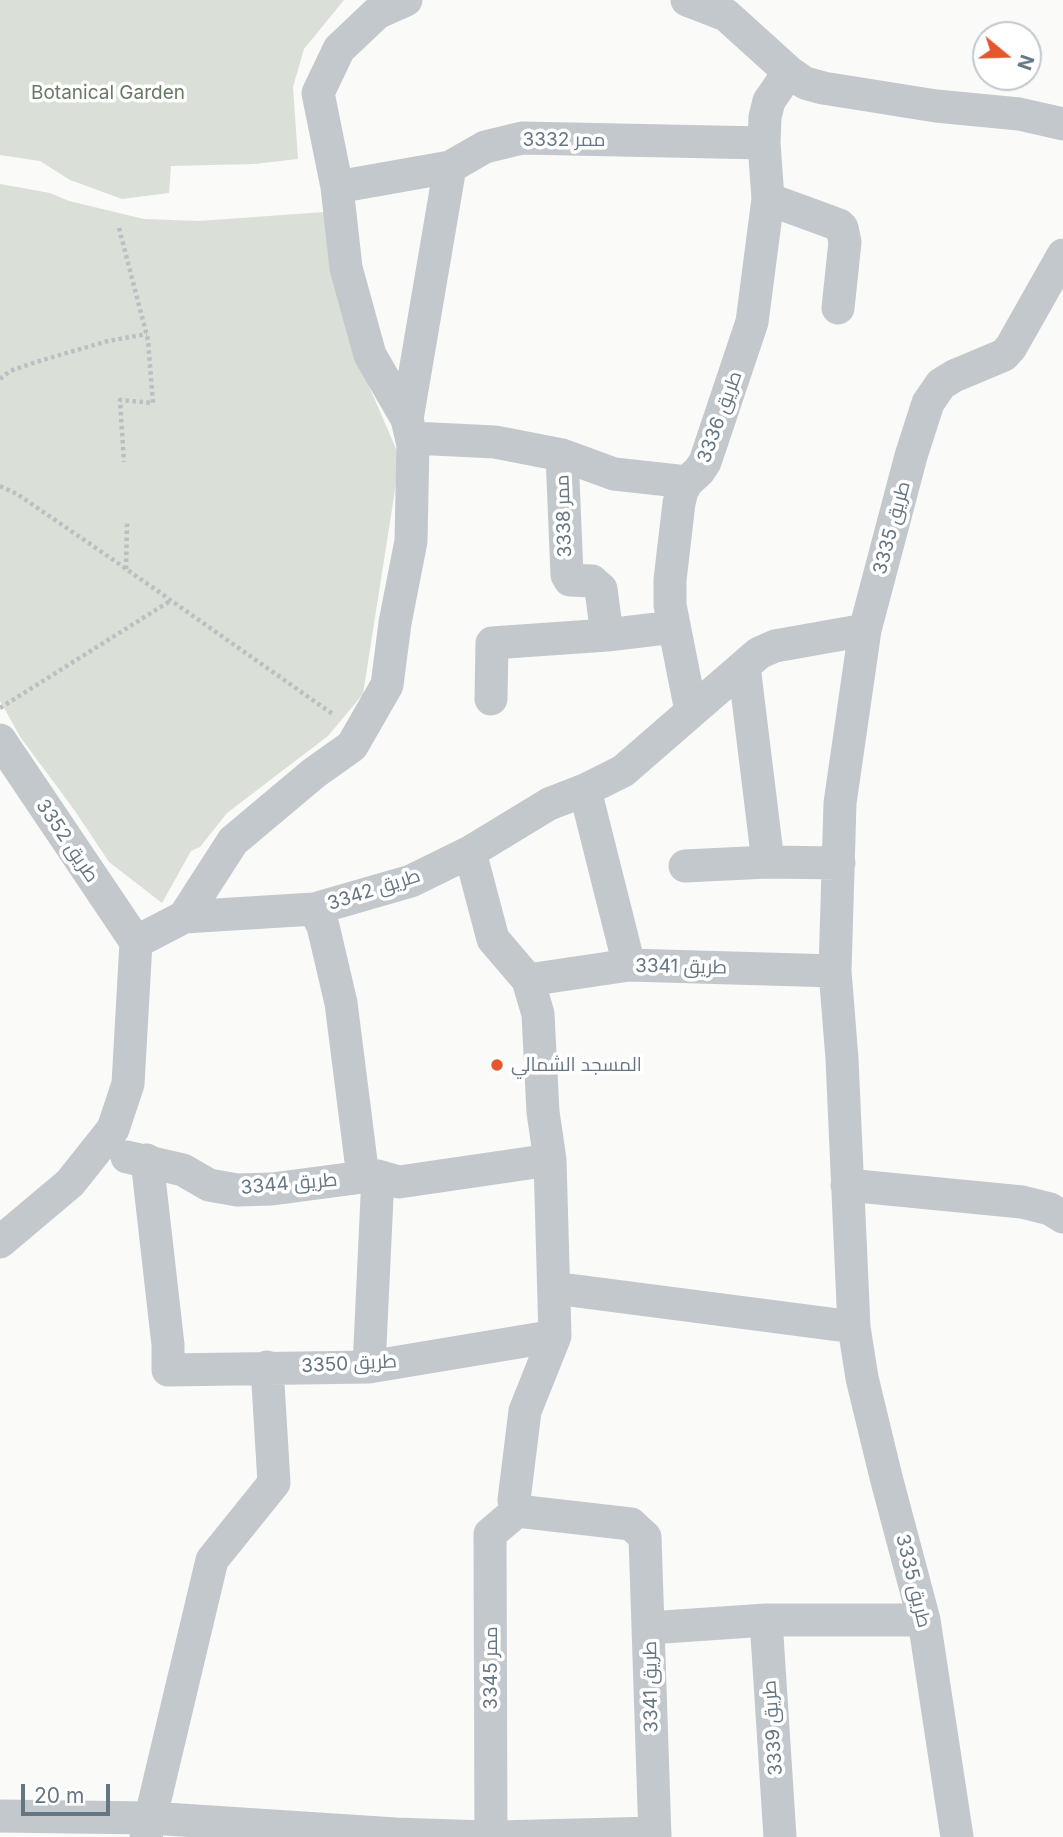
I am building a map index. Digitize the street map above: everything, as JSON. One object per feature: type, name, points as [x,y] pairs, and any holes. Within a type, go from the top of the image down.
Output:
[{"type":"street","points":[[406,0],[377,13],[338,49],[318,93],[337,187],[346,268],[370,355],[413,438],[495,442],[562,455],[614,474],[687,482]]},
{"type":"street","points":[[687,0],[726,15],[789,72],[805,83],[936,106],[1019,114],[1063,124]]},
{"type":"street","name":"طريق 3336","points":[[691,712],[670,605],[670,580],[679,503],[687,482],[705,462],[752,322],[768,200],[765,117],[769,101],[789,72]]},
{"type":"street","name":"ممر 3332","points":[[337,187],[450,167],[485,147],[522,138],[764,143]]},
{"type":"street","points":[[0,1242],[70,1183],[113,1129],[128,1084],[136,942],[184,917],[233,841],[314,773],[352,746],[387,685],[395,623],[411,541],[410,432],[415,369],[450,167]]},
{"type":"street","points":[[768,200],[842,228],[845,242],[838,308]]},
{"type":"street","name":"طريق 3335","points":[[957,1837],[925,1620],[886,1477],[862,1378],[853,1327],[842,1059],[835,971],[840,803],[865,630],[911,457],[933,393],[954,376],[1004,355],[1063,255]]},
{"type":"street","name":"ممر 3338","points":[[562,455],[567,575],[570,580],[592,581],[601,589],[607,635]]},
{"type":"street","points":[[491,699],[492,643],[607,635],[674,627]]},
{"type":"street","name":"طريق 3342","points":[[184,917],[314,909],[411,881],[470,852],[549,804],[623,771],[759,653],[775,646],[865,630]]},
{"type":"street","points":[[744,666],[768,862]]},
{"type":"street","name":"طريق 3352","points":[[0,740],[136,942]]},
{"type":"street","points":[[585,790],[629,965]]},
{"type":"street","points":[[470,852],[493,939],[528,980],[538,1014],[543,1112],[550,1160],[555,1336],[525,1411],[514,1500],[517,1511]]},
{"type":"street","points":[[685,866],[768,862],[839,863]]},
{"type":"street","name":"طريق 3344","points":[[314,909],[323,926],[341,1003],[371,1177],[369,1367]]},
{"type":"street","name":"طريق 3341","points":[[528,980],[629,965],[835,971]]},
{"type":"street","name":"طريق 3344","points":[[96,1152],[147,1160],[183,1171],[209,1185],[237,1190],[272,1189],[371,1177],[400,1182],[550,1160]]},
{"type":"street","name":"طريق 3350","points":[[147,1160],[168,1345],[168,1370],[369,1367],[555,1336]]},
{"type":"street","points":[[847,1185],[1023,1202],[1049,1209],[1063,1217]]},
{"type":"street","points":[[554,1287],[853,1327]]},
{"type":"street","points":[[148,1828],[212,1560],[274,1483],[267,1367]]},
{"type":"street","name":"طريق 3341","points":[[517,1511],[632,1524],[645,1537],[655,1835]]},
{"type":"street","name":"ممر 3345","points":[[489,1837],[490,1534],[517,1511]]},
{"type":"street","points":[[649,1628],[766,1619],[925,1620]]},
{"type":"street","name":"طريق 3339","points":[[766,1619],[780,1837]]},
{"type":"street","points":[[0,1815],[148,1828],[489,1837]]},
{"type":"street","points":[[498,1837],[655,1835]]},
{"type":"path","points":[[119,228],[147,334],[153,403],[120,400],[124,461]]},
{"type":"path","points":[[0,379],[10,371],[36,362],[108,341],[147,334]]},
{"type":"path","points":[[0,486],[17,494],[360,733]]},
{"type":"path","points":[[126,569],[127,523]]},
{"type":"path","points":[[0,708],[170,601]]},
{"type":"green space","name":"Botanical Garden","points":[[0,0],[344,0],[304,49],[293,87],[298,159],[254,164],[171,166],[169,193],[122,199],[70,180],[40,161],[0,155]]},
{"type":"green space","points":[[0,184],[50,193],[69,201],[144,219],[199,221],[324,212],[356,356],[400,458],[363,694],[328,736],[227,813],[200,847],[191,851],[162,903],[109,862],[21,738],[0,701]]},
{"type":"place","name":"المسجد الشمالي","points":[[497,1065]]}]
